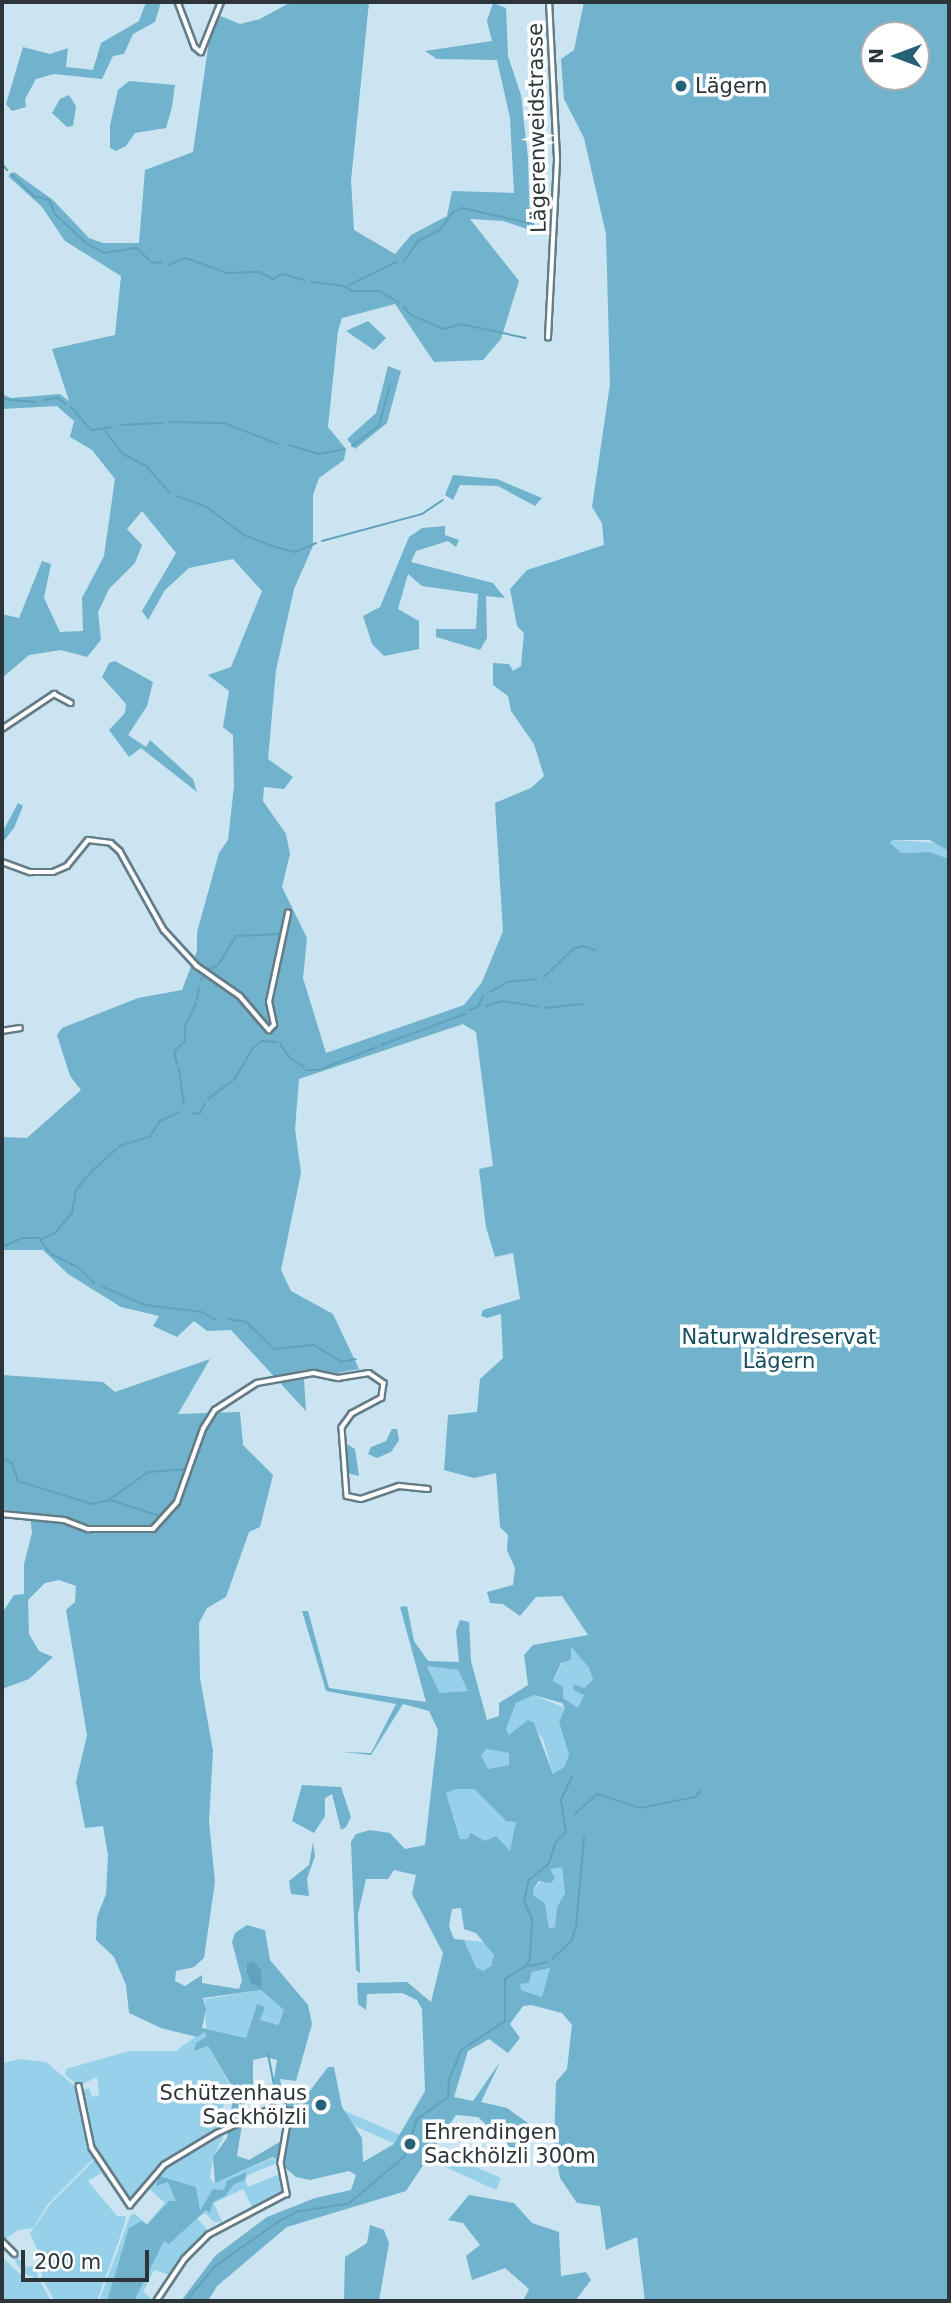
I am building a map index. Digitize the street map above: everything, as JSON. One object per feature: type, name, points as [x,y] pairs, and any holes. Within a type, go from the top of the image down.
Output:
[{"type":"street","points":[[178,2],[195,47],[201,52],[221,2]]},
{"type":"street","name":"Lägerenweidstrasse","points":[[548,338],[557,175],[549,2]]},
{"type":"street","points":[[2,729],[54,694],[71,703]]},
{"type":"street","points":[[2,862],[30,872],[53,872],[67,866],[88,840],[111,843],[120,851],[164,930],[197,966],[240,996],[271,1030],[274,1025],[268,1006],[288,913]]},
{"type":"street","points":[[2,1031],[20,1028]]},
{"type":"street","points":[[2,1514],[69,1521],[88,1529],[153,1529],[177,1503],[203,1429],[215,1410],[269,1379],[314,1373],[338,1378],[375,1374],[384,1383],[382,1398],[350,1415],[341,1431],[344,1492],[359,1500],[394,1487],[428,1489]]},
{"type":"street","points":[[79,2086],[92,2148],[130,2205],[164,2165],[273,2108],[289,2109],[281,2162],[287,2194],[205,2238],[157,2301]]},
{"type":"street","points":[[2,2241],[15,2254]]},
{"type":"shaded area","points":[[893,840],[941,843],[949,851],[949,859],[930,852],[901,853],[890,844]]},
{"type":"shaded area","points":[[570,1646],[589,1668],[593,1681],[584,1688],[573,1684],[584,1695],[578,1708],[563,1698],[553,1682]]},
{"type":"shaded area","points":[[427,1665],[458,1670],[468,1691],[440,1693]]},
{"type":"shaded area","points":[[534,1695],[565,1708],[559,1722],[569,1755],[564,1767],[553,1774],[543,1739],[528,1721],[509,1735],[506,1729],[516,1703]]},
{"type":"shaded area","points":[[486,1749],[510,1753],[509,1765],[488,1769],[480,1756]]},
{"type":"shaded area","points":[[456,1789],[474,1789],[506,1821],[517,1821],[510,1852],[485,1841],[460,1839],[446,1793]]},
{"type":"shaded area","points":[[562,1866],[565,1893],[557,1907],[555,1927],[549,1928],[545,1903],[534,1897],[533,1889],[551,1873],[550,1869]]},
{"type":"shaded area","points":[[464,1940],[485,1942],[494,1955],[491,1966],[483,1971],[476,1967]]},
{"type":"shaded area","points":[[253,1961],[261,1970],[261,1988],[251,1983],[247,1973],[247,1963]]},
{"type":"shaded area","points":[[550,1968],[551,1980],[542,1997],[521,1990],[519,1984],[529,1983],[532,1972]]},
{"type":"shaded area","points":[[261,1990],[284,2010],[277,2025],[259,2020],[257,2005],[246,2038],[206,2029],[205,1999]]},
{"type":"shaded area","points":[[203,2031],[207,2036],[198,2050],[208,2046],[230,2085],[215,2133],[163,2165],[129,2203],[92,2146],[82,2108],[80,2091],[89,2088],[92,2097],[99,2095],[97,2077],[79,2086],[65,2075],[66,2069],[129,2051],[176,2051]]},
{"type":"shaded area","points":[[20,2059],[46,2062],[78,2089],[80,2114],[95,2157],[48,2204],[33,2228],[18,2230],[4,2240],[2,2063]]},
{"type":"shaded area","name":"Ehrendingen Sackhölzli 300m","points":[[326,2103],[501,2178],[496,2190],[322,2111]]},
{"type":"shaded area","points":[[227,2129],[213,2158],[210,2178],[214,2183],[273,2158],[277,2163],[248,2175],[245,2180],[248,2187],[280,2174],[282,2194],[253,2209],[243,2189],[214,2203],[222,2222],[214,2222],[205,2213],[197,2218],[210,2233],[169,2280],[170,2275],[154,2270],[143,2292],[154,2301],[99,2301],[130,2216],[134,2213],[147,2224],[165,2203],[148,2188],[164,2167]]},
{"type":"shaded area","points":[[95,2159],[117,2191],[101,2173],[88,2181],[117,2216],[126,2216],[124,2226],[97,2301],[55,2301],[42,2279],[41,2258],[30,2233],[51,2203]]},
{"type":"shaded area","points":[[14,2254],[26,2267],[36,2265],[38,2279],[23,2273],[11,2255]]},
{"type":"shaded area","points":[[2,2257],[28,2281],[41,2283],[51,2301],[2,2301]]},
{"type":"green space","points":[[146,2],[161,2],[155,22],[133,34],[124,54],[113,56],[102,79],[54,74],[36,79],[25,99],[26,107],[12,111],[6,104],[23,47],[50,54],[68,48],[66,67],[93,70],[101,43],[139,21]]},
{"type":"green space","name":"Naturwaldreservat Lägern","points":[[291,2],[369,2],[351,181],[354,230],[395,254],[411,235],[447,216],[452,191],[514,193],[510,118],[497,60],[437,59],[425,51],[492,41],[487,21],[493,3],[506,8],[508,56],[521,95],[528,158],[530,230],[503,221],[470,219],[519,281],[501,339],[483,360],[434,362],[395,304],[342,318],[338,331],[328,427],[346,449],[344,460],[319,478],[313,495],[313,546],[294,589],[276,670],[268,759],[293,777],[284,789],[264,787],[263,801],[286,834],[290,854],[282,887],[307,938],[303,978],[326,1053],[464,1005],[482,982],[503,931],[495,803],[531,788],[544,776],[534,744],[511,711],[508,696],[493,685],[493,663],[509,664],[513,671],[521,666],[524,633],[517,626],[510,589],[527,570],[604,545],[602,523],[592,507],[610,384],[606,234],[584,138],[564,99],[561,59],[574,50],[584,2],[949,2],[949,851],[930,840],[893,840],[890,843],[901,853],[930,852],[949,859],[949,2301],[645,2301],[637,2237],[606,2250],[600,2206],[577,2203],[560,2178],[554,2145],[556,2082],[567,2069],[572,2025],[562,2013],[531,2005],[523,2006],[510,2024],[520,2038],[508,2053],[489,2039],[468,2051],[454,2097],[473,2101],[500,2062],[481,2102],[507,2108],[535,2128],[527,2151],[514,2151],[478,2117],[456,2115],[406,2191],[287,2227],[217,2286],[208,2301],[181,2301],[215,2256],[267,2217],[315,2198],[351,2190],[356,2175],[349,2171],[310,2180],[296,2177],[273,2157],[215,2183],[213,2157],[227,2138],[234,2090],[208,2046],[194,2051],[196,2043],[207,2036],[204,2032],[197,2037],[161,2028],[129,2013],[126,1985],[114,1957],[96,1940],[97,1917],[106,1894],[108,1855],[103,1826],[85,1828],[76,1782],[87,1735],[66,1610],[75,1602],[76,1586],[59,1580],[45,1583],[28,1600],[29,1634],[39,1651],[53,1657],[29,1679],[2,1689],[2,1613],[14,1595],[24,1594],[24,1564],[32,1533],[30,1514],[2,1509],[2,1375],[103,1382],[115,1392],[210,1359],[178,1414],[240,1412],[243,1445],[273,1475],[260,1527],[249,1532],[226,1597],[207,1608],[199,1623],[200,1678],[213,1751],[209,1821],[215,1882],[204,1958],[194,1967],[176,1971],[175,1981],[185,1986],[202,1975],[202,1983],[239,1989],[242,1980],[232,1942],[235,1933],[247,1925],[265,1930],[270,1960],[308,2005],[312,2024],[296,2081],[280,2079],[282,2089],[290,2092],[293,2100],[303,2100],[328,2067],[334,2067],[342,2107],[362,2138],[363,2162],[394,2144],[425,2091],[422,2009],[417,2000],[402,1993],[367,1994],[366,2010],[358,2004],[357,1983],[407,1982],[431,2002],[443,1953],[412,1894],[416,1875],[394,1870],[388,1879],[366,1879],[358,1914],[360,1973],[356,1970],[351,1842],[356,1834],[370,1830],[390,1833],[405,1849],[425,1845],[438,1730],[429,1711],[403,1704],[371,1755],[342,1752],[371,1753],[396,1704],[326,1691],[302,1611],[308,1611],[329,1688],[426,1702],[400,1607],[407,1606],[414,1641],[428,1661],[459,1662],[456,1631],[460,1620],[469,1622],[471,1661],[487,1720],[499,1716],[499,1703],[528,1685],[524,1655],[533,1645],[588,1635],[562,1596],[536,1597],[520,1616],[503,1604],[490,1603],[487,1592],[513,1585],[515,1568],[507,1550],[508,1535],[500,1527],[496,1473],[474,1478],[444,1470],[448,1415],[477,1412],[480,1379],[503,1358],[501,1314],[487,1318],[481,1316],[483,1310],[520,1299],[513,1253],[495,1257],[486,1227],[479,1169],[493,1166],[476,1032],[463,1024],[299,1079],[295,1129],[301,1173],[281,1270],[291,1291],[333,1314],[359,1369],[304,1379],[306,1411],[231,1330],[207,1331],[194,1321],[177,1337],[153,1326],[159,1316],[121,1307],[68,1274],[43,1250],[2,1250],[2,1137],[27,1138],[81,1090],[70,1076],[57,1035],[62,1028],[138,998],[182,990],[197,951],[197,932],[219,853],[228,840],[234,786],[233,735],[223,727],[229,691],[208,675],[231,667],[262,591],[233,559],[189,568],[165,590],[148,620],[142,611],[176,553],[142,511],[127,529],[142,545],[135,563],[109,589],[98,612],[101,640],[87,657],[61,650],[29,655],[2,678],[2,614],[19,618],[42,561],[51,564],[44,598],[60,632],[83,631],[82,598],[104,556],[115,479],[92,450],[70,437],[74,421],[57,406],[2,409],[2,394],[11,398],[60,394],[69,401],[52,349],[115,335],[121,276],[65,241],[42,207],[8,176],[14,172],[53,200],[89,238],[103,243],[139,243],[145,170],[193,152],[212,20],[218,15],[240,24],[260,19]],"holes":[[[571,1647],[589,1668],[593,1680],[584,1688],[573,1684],[574,1690],[584,1695],[578,1708],[563,1698],[563,1687],[553,1681],[561,1663],[571,1660]],[[427,1666],[458,1670],[468,1691],[440,1693]],[[534,1695],[562,1703],[565,1708],[559,1722],[569,1755],[564,1767],[553,1774],[534,1723],[528,1720],[509,1735],[506,1729],[516,1703]],[[486,1749],[509,1753],[509,1765],[488,1769],[481,1756]],[[456,1789],[474,1789],[506,1821],[516,1822],[510,1851],[496,1836],[485,1841],[471,1833],[467,1839],[460,1839],[446,1793]],[[562,1867],[565,1893],[557,1907],[555,1927],[549,1928],[545,1903],[534,1896],[533,1889],[539,1881],[551,1883],[555,1878],[550,1869]],[[461,1908],[464,1929],[476,1933],[494,1955],[491,1966],[483,1971],[476,1967],[464,1940],[454,1939],[449,1926],[452,1909]],[[550,1968],[542,1997],[521,1990],[520,1984],[529,1983],[532,1972]],[[261,1990],[284,2010],[278,2025],[260,2020],[265,2007],[257,2004],[246,2038],[202,2028],[206,2009],[203,1998]],[[266,2057],[277,2060],[272,2090],[291,2114],[283,2140],[249,2160],[237,2156],[246,2100],[253,2092],[253,2060]]]},
{"type":"green space","points":[[129,81],[175,85],[172,107],[166,128],[135,133],[126,146],[116,151],[110,148],[110,125],[118,90]]},
{"type":"green space","points":[[69,95],[76,106],[73,126],[67,127],[52,113],[60,99]]},
{"type":"green space","points":[[368,321],[386,338],[374,350],[346,331]]},
{"type":"green space","points":[[388,366],[401,371],[387,423],[355,449],[347,439],[376,413]]},
{"type":"green space","points":[[453,475],[497,479],[542,498],[535,506],[498,486],[460,485],[453,500],[445,495]]},
{"type":"green space","points":[[445,526],[445,535],[459,540],[456,547],[448,541],[416,551],[411,562],[493,583],[505,598],[486,596],[487,638],[480,650],[436,637],[436,629],[476,629],[478,594],[422,586],[408,574],[398,609],[419,621],[419,649],[384,656],[372,644],[363,616],[380,607],[409,537],[422,528]]},
{"type":"green space","points":[[115,661],[153,682],[147,706],[128,735],[146,747],[150,740],[193,779],[197,792],[141,748],[129,757],[109,730],[125,713],[126,704],[102,677],[109,663]]},
{"type":"green space","points":[[18,803],[23,806],[14,828],[2,843],[2,833]]},
{"type":"green space","points":[[392,1429],[397,1429],[399,1440],[391,1452],[377,1458],[368,1454],[371,1447],[386,1441]]},
{"type":"green space","points":[[345,1443],[355,1449],[359,1476],[346,1473]]},
{"type":"green space","points":[[302,1785],[341,1787],[351,1817],[346,1827],[341,1830],[332,1794],[325,1798],[325,1816],[314,1833],[292,1821]]},
{"type":"green space","points":[[313,1842],[315,1856],[307,1879],[309,1896],[291,1894],[289,1881],[309,1865]]},
{"type":"green space","points":[[246,2172],[245,2180],[234,2184],[225,2196],[213,2202],[210,2213],[206,2210],[169,2244],[164,2241],[134,2301],[107,2301],[129,2228],[142,2221],[147,2225],[169,2201],[176,2201],[168,2182],[156,2186],[159,2176],[196,2187],[200,2211],[213,2189],[224,2190],[227,2181]]},
{"type":"green space","points":[[469,2195],[514,2203],[532,2223],[559,2232],[561,2276],[586,2272],[591,2280],[575,2301],[523,2301],[529,2289],[505,2268],[472,2280],[466,2256],[480,2245],[463,2223],[448,2220]]},
{"type":"green space","points":[[370,2225],[384,2230],[389,2243],[379,2301],[344,2301],[345,2257],[367,2243]]},
{"type":"waterway","points":[[2,164],[7,170]]},
{"type":"waterway","points":[[11,174],[34,196],[49,200],[55,214],[86,243],[104,253],[137,248],[151,262],[161,263]]},
{"type":"waterway","points":[[404,261],[418,241],[440,230],[453,212],[462,208],[533,224]]},
{"type":"waterway","points":[[168,265],[186,258],[227,273],[259,272],[273,279],[282,274],[305,280]]},
{"type":"waterway","points":[[347,286],[396,262]]},
{"type":"waterway","points":[[312,282],[343,286],[352,291],[380,291],[399,303]]},
{"type":"waterway","points":[[404,307],[411,315],[444,329],[461,324],[526,338]]},
{"type":"waterway","points":[[352,446],[379,426],[390,385]]},
{"type":"waterway","points":[[43,400],[57,398],[66,404]]},
{"type":"waterway","points":[[2,399],[36,402]]},
{"type":"waterway","points":[[71,407],[91,430],[113,427]]},
{"type":"waterway","points":[[170,422],[224,423],[278,444]]},
{"type":"waterway","points":[[122,425],[162,423]]},
{"type":"waterway","points":[[105,431],[123,454],[147,467],[170,493]]},
{"type":"waterway","points":[[289,445],[319,454],[345,449]]},
{"type":"waterway","points":[[177,496],[205,506],[244,535],[275,547],[295,552],[316,543]]},
{"type":"waterway","points":[[322,541],[422,514],[443,500]]},
{"type":"waterway","points":[[206,971],[218,965],[236,936],[281,934]]},
{"type":"waterway","points":[[544,977],[573,949],[583,946],[595,950]]},
{"type":"waterway","points":[[201,981],[204,975]]},
{"type":"waterway","points":[[490,992],[508,982],[536,979]]},
{"type":"waterway","points":[[197,999],[199,988]]},
{"type":"waterway","points":[[469,1010],[478,1007],[483,996]]},
{"type":"waterway","points":[[486,1006],[502,1001],[538,1007]]},
{"type":"waterway","points":[[177,1064],[174,1052],[185,1041],[185,1027],[196,1003]]},
{"type":"waterway","points":[[545,1008],[583,1004]]},
{"type":"waterway","points":[[381,1045],[465,1014]]},
{"type":"waterway","points":[[208,1099],[235,1079],[253,1048],[262,1041],[276,1042]]},
{"type":"waterway","points":[[280,1044],[290,1058],[304,1067]]},
{"type":"waterway","points":[[306,1070],[319,1070],[377,1047]]},
{"type":"waterway","points":[[179,1069],[184,1104]]},
{"type":"waterway","points":[[192,1114],[200,1113],[205,1103]]},
{"type":"waterway","points":[[42,1239],[55,1233],[72,1213],[76,1190],[93,1170],[120,1146],[150,1136],[160,1121],[179,1112]]},
{"type":"waterway","points":[[2,1247],[22,1238],[39,1238],[48,1251]]},
{"type":"waterway","points":[[51,1254],[78,1267],[94,1283]]},
{"type":"waterway","points":[[101,1286],[145,1305],[202,1312],[216,1320]]},
{"type":"waterway","points":[[228,1319],[246,1322],[274,1349],[314,1345],[341,1362],[356,1359]]},
{"type":"waterway","points":[[2,1459],[12,1463],[18,1481],[92,1504],[109,1500],[148,1472],[188,1469]]},
{"type":"waterway","points":[[110,1500],[163,1517]]},
{"type":"waterway","points":[[186,2301],[215,2266],[281,2220],[299,2211],[348,2204],[404,2157],[417,2119],[448,2097],[449,2080],[461,2050],[505,2021],[505,1979],[527,1965],[530,1958],[532,1919],[524,1901],[529,1880],[549,1863],[556,1842],[566,1832],[561,1800],[572,1776]]},
{"type":"waterway","points":[[575,1814],[597,1794],[640,1808],[695,1797],[701,1791]]},
{"type":"waterway","points":[[552,1959],[571,1941],[576,1927],[584,1837]]},
{"type":"waterway","points":[[529,1966],[548,1962]]},
{"type":"waterway","points":[[268,2054],[274,2086],[286,2104]]},
{"type":"place","name":"Lägern","points":[[681,86]]},
{"type":"place","name":"Schützenhaus Sackhölzli","points":[[321,2105]]},
{"type":"place","name":"Ehrendingen Sackhölzli 300m","points":[[410,2144]]}]
